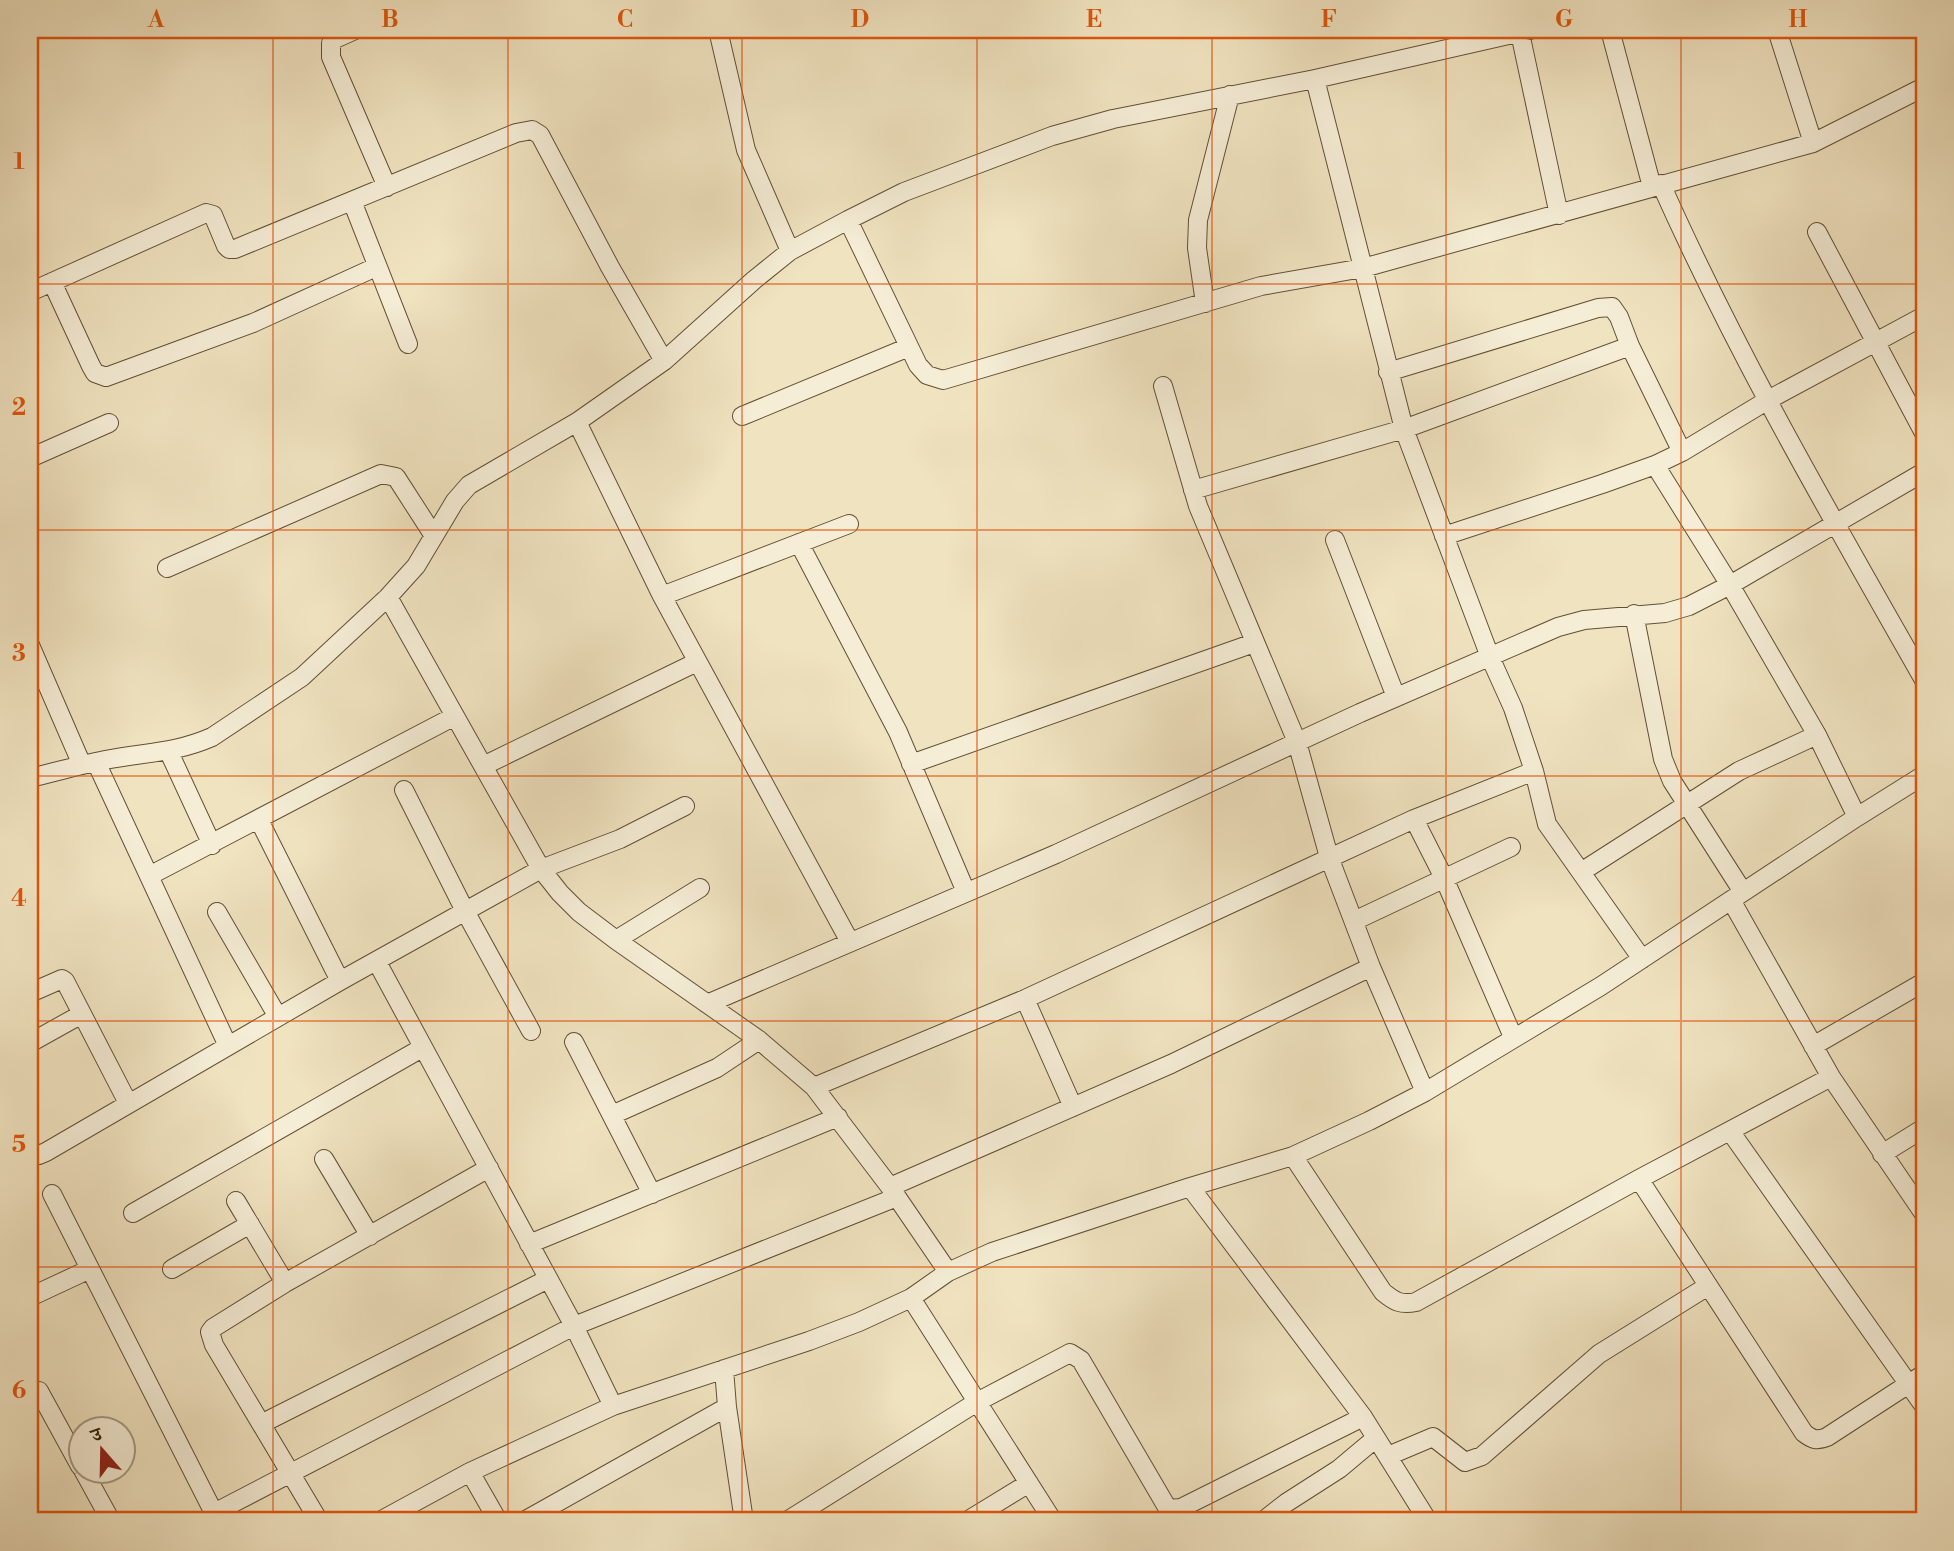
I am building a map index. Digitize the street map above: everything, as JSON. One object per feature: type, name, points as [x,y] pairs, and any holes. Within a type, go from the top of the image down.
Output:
[{"type":"street","points":[[355,30],[331,43],[331,57],[387,187]]},
{"type":"street","points":[[718,30],[746,150],[790,251]]},
{"type":"street","points":[[1610,30],[1657,186],[1835,524],[1924,680]]},
{"type":"street","points":[[1777,30],[1812,143]]},
{"type":"street","points":[[30,778],[89,764],[169,752],[212,737],[302,677],[388,597],[416,566],[455,501],[469,485],[577,422],[664,361],[790,251],[904,192],[1052,136],[1113,119],[1315,79],[1525,31],[1559,215]]},
{"type":"street","points":[[1315,79],[1404,429],[1490,657],[1513,708],[1534,771],[1547,824],[1642,960]]},
{"type":"street","points":[[848,220],[918,365],[927,375],[943,380],[1271,284],[1363,268],[1812,143],[1924,87]]},
{"type":"street","points":[[1205,303],[1198,248],[1198,220],[1230,95]]},
{"type":"street","points":[[30,292],[202,214],[213,215],[226,246],[235,250],[516,133],[533,130],[540,135],[610,267],[664,361]]},
{"type":"street","points":[[352,201],[408,345]]},
{"type":"street","points":[[1817,232],[1924,433]]},
{"type":"street","points":[[52,282],[91,366],[95,373],[106,377],[253,323],[376,267]]},
{"type":"street","points":[[1388,372],[1605,306],[1612,307],[1682,452]]},
{"type":"street","points":[[1444,536],[1655,465],[1682,452],[1768,400],[1924,316]]},
{"type":"street","points":[[1193,490],[1404,429],[1630,346]]},
{"type":"street","points":[[742,415],[909,347]]},
{"type":"street","points":[[1163,386],[1198,506],[1297,742],[1329,857],[1371,967],[1426,1092]]},
{"type":"street","points":[[577,422],[662,596],[850,942]]},
{"type":"street","points":[[30,458],[109,423]]},
{"type":"street","points":[[1655,465],[1817,735],[1857,817]]},
{"type":"street","points":[[706,1004],[1069,848],[1396,697],[1572,623],[1678,610],[1730,586],[1924,472]]},
{"type":"street","points":[[167,568],[381,474],[396,477],[434,536]]},
{"type":"street","points":[[662,596],[849,524]]},
{"type":"street","points":[[1335,540],[1396,697]]},
{"type":"street","points":[[799,543],[898,732],[966,892]]},
{"type":"street","points":[[388,597],[541,869],[560,893],[579,912],[615,940],[759,1040],[814,1087],[894,1192],[948,1272]]},
{"type":"street","points":[[1634,614],[1663,759],[1672,781],[1688,804],[1831,1077],[1924,1214]]},
{"type":"street","points":[[911,764],[1254,643]]},
{"type":"street","points":[[30,645],[149,876],[228,1046]]},
{"type":"street","points":[[483,766],[697,662]]},
{"type":"street","points":[[149,876],[455,716]]},
{"type":"street","points":[[1581,872],[1739,771],[1817,735]]},
{"type":"street","points":[[169,752],[212,845]]},
{"type":"street","points":[[814,1087],[1025,999],[1414,819],[1534,771]]},
{"type":"street","points":[[380,1521],[470,1472],[613,1406],[847,1327],[911,1298],[948,1272],[1017,1243],[1293,1156],[1369,1121],[1426,1092],[1601,986],[1924,775]]},
{"type":"street","points":[[404,790],[465,911],[531,1031]]},
{"type":"street","points":[[30,1150],[39,1155],[46,1153],[340,981],[541,869],[620,839],[685,806]]},
{"type":"street","points":[[1414,819],[1444,878],[1513,1037]]},
{"type":"street","points":[[259,820],[340,981]]},
{"type":"street","points":[[1354,921],[1511,848]]},
{"type":"street","points":[[615,940],[700,888]]},
{"type":"street","points":[[217,912],[278,1017]]},
{"type":"street","points":[[377,962],[574,1326],[613,1406]]},
{"type":"street","points":[[52,1194],[216,1517],[291,1472],[574,1326],[894,1192],[1171,1064],[1371,967]]},
{"type":"street","points":[[30,993],[62,979],[65,981],[128,1103]]},
{"type":"street","points":[[1813,1046],[1924,982]]},
{"type":"street","points":[[1025,999],[1073,1107]]},
{"type":"street","points":[[30,1043],[82,1014]]},
{"type":"street","points":[[612,1115],[717,1068],[759,1040]]},
{"type":"street","points":[[574,1042],[652,1194]]},
{"type":"street","points":[[133,1213],[422,1048]]},
{"type":"street","points":[[1293,1156],[1383,1292],[1394,1302],[1403,1305],[1416,1302],[1831,1077]]},
{"type":"street","points":[[529,1244],[838,1117]]},
{"type":"street","points":[[1882,1154],[1924,1128]]},
{"type":"street","points":[[1730,1131],[1917,1378],[1924,1406]]},
{"type":"street","points":[[324,1159],[370,1236]]},
{"type":"street","points":[[319,1521],[214,1345],[209,1332],[285,1283],[489,1168]]},
{"type":"street","points":[[1639,1179],[1804,1433],[1811,1439],[1827,1437],[1917,1378]]},
{"type":"street","points":[[1190,1187],[1363,1417],[1428,1521]]},
{"type":"street","points":[[236,1201],[285,1283]]},
{"type":"street","points":[[172,1269],[250,1224]]},
{"type":"street","points":[[30,1297],[90,1269]]},
{"type":"street","points":[[261,1424],[548,1279]]},
{"type":"street","points":[[1388,1456],[1433,1437],[1465,1462],[1482,1456],[1599,1354],[1708,1286]]},
{"type":"street","points":[[911,1298],[1053,1521]]},
{"type":"street","points":[[787,1521],[977,1402],[1070,1353],[1081,1360],[1164,1505],[1174,1510],[1363,1417]]},
{"type":"street","points":[[724,1369],[727,1408],[744,1521]]},
{"type":"street","points":[[39,1391],[66,1439]]},
{"type":"street","points":[[524,1521],[727,1408]]},
{"type":"street","points":[[1263,1521],[1339,1469],[1376,1438]]},
{"type":"street","points":[[470,1472],[498,1521]]},
{"type":"street","points":[[967,1521],[1028,1483]]},
{"type":"street","points":[[91,1484],[111,1521]]}]
